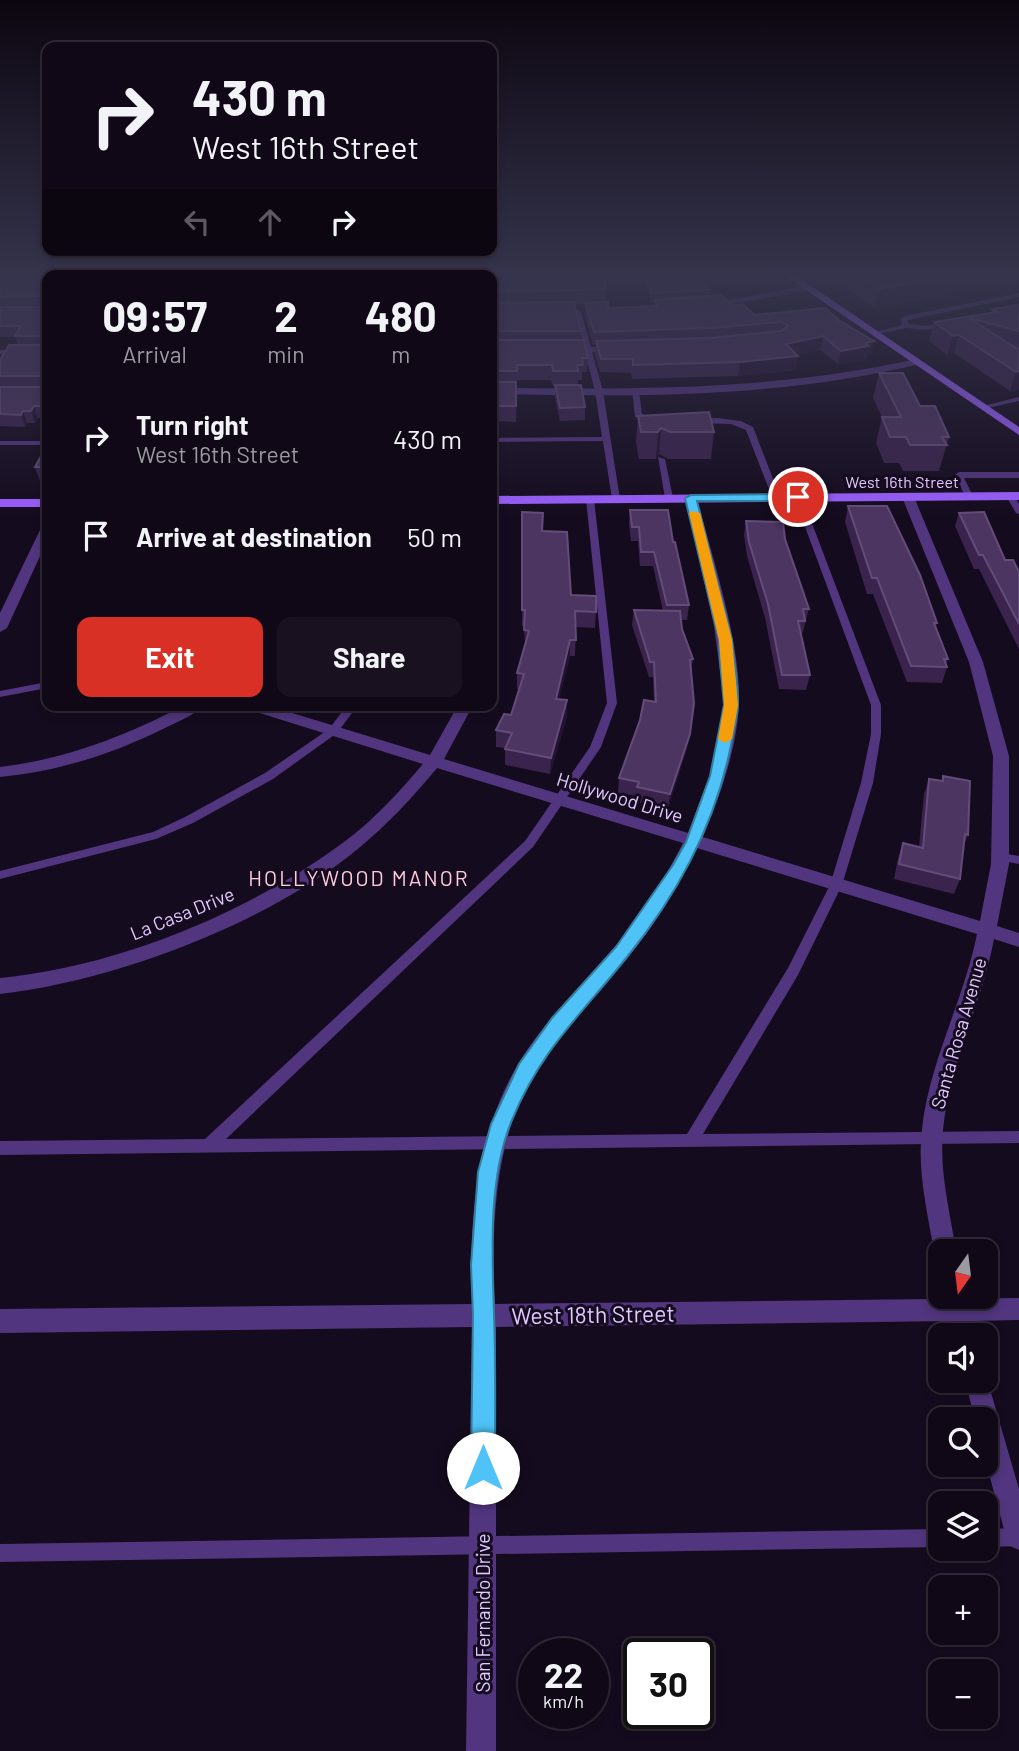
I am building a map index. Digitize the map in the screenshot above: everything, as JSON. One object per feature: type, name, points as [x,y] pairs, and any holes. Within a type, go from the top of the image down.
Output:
[{"type":"main road","points":[[905,355],[1019,432]]},
{"type":"main road","name":"West 16th Street","points":[[497,500],[1014,496]]},
{"type":"main road","points":[[0,503],[42,503]]},
{"type":"street","points":[[497,391],[767,387],[858,375],[916,362]]},
{"type":"street","name":"Santa Rosa Avenue","points":[[908,496],[976,662],[1000,756],[1000,857],[980,967],[966,1017],[937,1098],[932,1137],[932,1174],[943,1239]]},
{"type":"street","name":"San Fernando Drive","points":[[481,1751],[484,1315],[481,1265],[488,1172],[501,1124],[525,1069],[558,1023],[622,951],[680,868],[694,842],[718,776],[731,705],[725,640],[691,498]]},
{"type":"street","points":[[0,628],[42,539]]},
{"type":"street","points":[[0,772],[56,765],[88,757],[118,746],[185,711]]},
{"type":"street","name":"Hollywood Drive","points":[[268,711],[1019,940]]},
{"type":"street","name":"La Casa Drive","points":[[0,986],[111,963],[205,931],[288,889],[356,842],[409,792],[433,762],[463,711]]},
{"type":"street","name":"West 18th Street","points":[[0,1321],[484,1315],[928,1304]]},
{"type":"street","name":"West 18th Street","points":[[998,1306],[1019,1308]]},
{"type":"street","points":[[980,1393],[1019,1537]]},
{"type":"lane","points":[[589,355],[599,391],[616,499]]},
{"type":"lane","points":[[635,391],[639,415],[646,419],[670,422]]},
{"type":"lane","points":[[983,407],[1019,399]]},
{"type":"lane","points":[[682,422],[730,421],[750,429],[776,497]]},
{"type":"lane","points":[[497,440],[606,439]]},
{"type":"lane","points":[[0,443],[42,443]]},
{"type":"lane","points":[[660,459],[669,498]]},
{"type":"lane","points":[[969,496],[959,475],[1019,475]]},
{"type":"lane","points":[[1014,496],[1019,512]]},
{"type":"lane","points":[[691,1141],[793,971],[836,885],[867,783],[876,734],[876,705],[798,497]]},
{"type":"lane","points":[[207,1147],[529,844],[595,747],[612,703],[590,499]]},
{"type":"lane","points":[[0,694],[42,686]]},
{"type":"lane","points":[[0,875],[156,835],[189,820],[269,776],[333,731],[348,711]]},
{"type":"lane","points":[[1000,857],[1019,860]]},
{"type":"lane","points":[[0,1148],[1019,1137]]},
{"type":"lane","points":[[998,1538],[1019,1537]]},
{"type":"lane","points":[[0,1552],[928,1538]]},
{"type":"building","points":[[3,355],[42,355],[42,376],[0,376],[0,360]]},
{"type":"building","points":[[497,355],[587,355],[588,358],[582,358],[583,365],[577,365],[578,371],[553,371],[552,365],[517,365],[517,371],[497,371]]},
{"type":"building","points":[[600,355],[798,356],[740,362],[633,365],[633,359],[601,359]]},
{"type":"building","points":[[989,355],[1019,355],[1019,371],[1016,372]]},
{"type":"building","points":[[879,373],[903,373],[920,406],[935,406],[949,437],[942,437],[947,445],[910,445],[906,437],[890,437],[882,417],[901,417]]},
{"type":"building","points":[[497,382],[516,382],[516,406],[497,406]]},
{"type":"building","points":[[555,385],[581,385],[585,407],[560,408]]},
{"type":"building","points":[[0,387],[42,387],[42,406],[34,406],[31,411],[23,411],[21,415],[0,414]]},
{"type":"building","points":[[709,412],[714,432],[670,432],[661,428],[658,432],[641,432],[638,416]]},
{"type":"building","points":[[42,455],[42,467],[35,467]]},
{"type":"building","points":[[848,506],[887,506],[920,575],[948,659],[944,659],[947,667],[911,666],[877,578],[872,578]]},
{"type":"building","points":[[630,510],[668,510],[689,605],[667,605],[654,552],[641,552],[639,527],[632,527]]},
{"type":"building","points":[[522,512],[543,513],[542,531],[567,532],[571,595],[596,596],[596,612],[575,611],[576,640],[570,640],[556,699],[567,700],[551,758],[505,749],[512,733],[496,730],[504,714],[511,715],[524,674],[517,673],[529,631],[524,630],[525,610],[522,610]]},
{"type":"building","points":[[984,512],[1005,560],[1013,560],[1019,572],[1019,624],[983,555],[979,555],[959,513]]},
{"type":"building","points":[[746,521],[783,522],[785,539],[809,609],[803,609],[805,621],[798,621],[810,675],[782,675],[768,604],[749,542]]},
{"type":"building","points":[[634,610],[680,611],[682,629],[693,659],[690,660],[694,703],[690,734],[670,794],[637,787],[639,782],[619,778],[640,720],[644,700],[656,702],[654,662],[650,662]]},
{"type":"building","points":[[943,776],[970,781],[968,835],[965,834],[960,879],[899,864],[903,843],[923,848],[929,779],[943,781]]},
{"type":"slow traffic","points":[[695,513],[725,640],[731,705],[725,739]]},
{"type":"district","name":"HOLLYWOOD MANOR","points":[[359,877]]},
{"type":"route","points":[[483,1468],[484,1315],[481,1265],[488,1172],[501,1124],[525,1069],[558,1023],[622,951],[680,868],[694,842],[718,776],[731,705],[725,640],[691,498],[798,497]]}]
